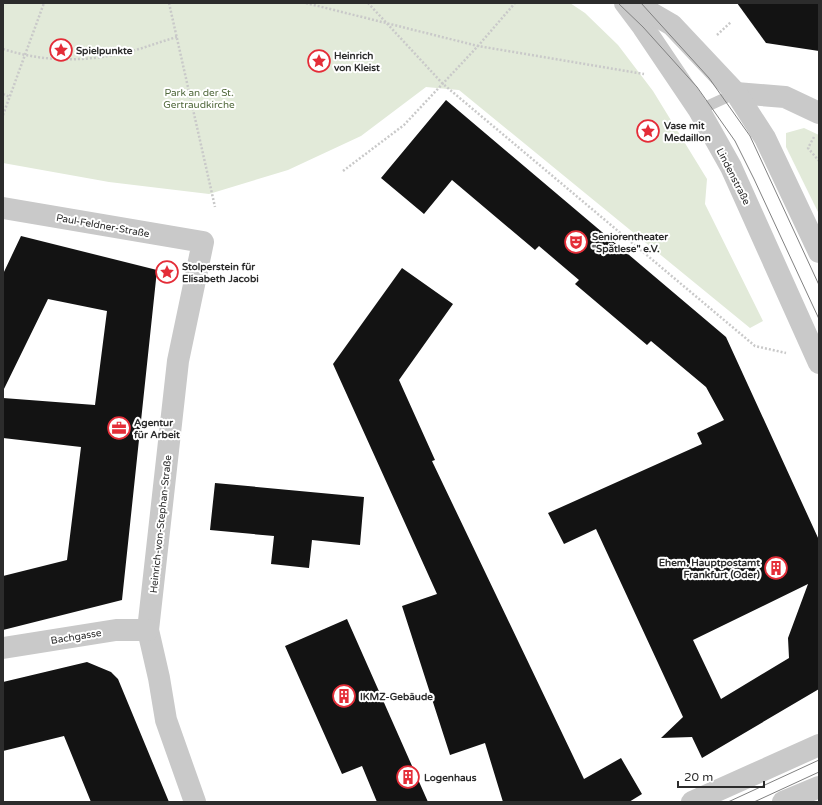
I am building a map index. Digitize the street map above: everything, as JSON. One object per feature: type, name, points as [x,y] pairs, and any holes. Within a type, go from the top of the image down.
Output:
[{"type":"street","name":"Lindenstraße","points":[[625,3],[643,26],[699,110],[731,167],[818,362]]},
{"type":"street","points":[[634,3],[672,25],[736,93],[765,138],[819,252]]},
{"type":"street","points":[[736,93],[785,97],[818,122]]},
{"type":"street","name":"Paul-Feldner-Straße","points":[[3,208],[203,242]]},
{"type":"street","name":"Heinrich-von-Stephan-Straße","points":[[195,802],[166,720],[159,678],[148,630],[178,361],[203,242]]},
{"type":"street","name":"Bachgasse","points":[[3,648],[116,630],[148,630]]},
{"type":"street","points":[[692,802],[819,745]]},
{"type":"street","points":[[783,802],[819,787]]},
{"type":"lane","points":[[699,110],[736,93]]},
{"type":"path","points":[[3,115],[44,3]]},
{"type":"path","points":[[169,3],[214,207]]},
{"type":"path","points":[[306,3],[478,46],[680,81]]},
{"type":"path","points":[[368,3],[443,84],[756,346],[818,362]]},
{"type":"path","points":[[343,171],[404,125],[478,46],[515,3]]},
{"type":"path","points":[[3,49],[25,56],[53,59],[86,59],[125,52],[177,37]]},
{"type":"path","points":[[3,94],[10,97]]},
{"type":"path","points":[[818,122],[808,148],[819,161]]},
{"type":"green space","name":"Park an der St. Gertraudkirche","points":[[3,3],[570,3],[585,13],[618,45],[653,91],[707,179],[705,204],[763,321],[750,328],[459,90],[426,87],[361,136],[288,170],[209,194],[109,182],[3,163]]},
{"type":"green space","points":[[804,128],[819,135],[819,214],[786,147],[786,133]]},
{"type":"building","points":[[737,3],[819,3],[819,51],[766,43]]},
{"type":"building","points":[[446,100],[726,337],[819,540],[819,689],[702,758],[692,737],[661,738],[683,717],[596,529],[564,544],[548,513],[702,444],[697,433],[724,420],[706,387],[651,341],[647,345],[575,284],[579,280],[539,246],[535,250],[452,180],[424,214],[381,178]],"holes":[[[808,584],[788,638],[789,658],[721,699],[693,640]]]},
{"type":"building","points":[[21,236],[157,270],[122,600],[3,630],[3,576],[67,560],[81,447],[3,438],[3,398],[95,405],[107,311],[48,299],[3,391],[3,274]]},
{"type":"building","points":[[402,268],[453,304],[399,380],[435,460],[432,461],[584,779],[621,758],[642,794],[629,802],[503,802],[485,743],[450,755],[402,606],[437,594],[333,364]]},
{"type":"building","points":[[215,483],[364,497],[360,545],[312,540],[309,568],[271,564],[274,536],[210,530]]},
{"type":"building","name":"IKMZ-Gebäude","points":[[347,619],[428,802],[377,802],[362,766],[342,774],[285,646]]},
{"type":"building","points":[[87,662],[111,672],[118,679],[169,802],[91,802],[64,736],[3,751],[3,682]]},
{"type":"tram line","points":[[618,3],[643,27],[697,87],[735,141],[819,319]]},
{"type":"tram line","points":[[641,3],[709,78],[750,136],[819,285]]},
{"type":"tram line","points":[[728,802],[819,760]]},
{"type":"tram line","points":[[754,802],[819,772]]},
{"type":"place","name":"Spielpunkte","points":[[61,50]]},
{"type":"place","name":"Heinrich von Kleist","points":[[319,61]]},
{"type":"place","name":"Vase mit Medaillon","points":[[648,131]]},
{"type":"place","name":"Seniorentheater \"Spätlese\" e.V.","points":[[576,242]]},
{"type":"place","name":"Stolperstein für Elisabeth Jacobi","points":[[167,272]]},
{"type":"place","name":"Agentur für Arbeit","points":[[119,428]]},
{"type":"place","name":"Ehem. Hauptpostamt Frankfurt (Oder)","points":[[776,568]]},
{"type":"place","name":"IKMZ-Gebäude","points":[[344,696]]},
{"type":"place","name":"Logenhaus","points":[[408,777]]}]
